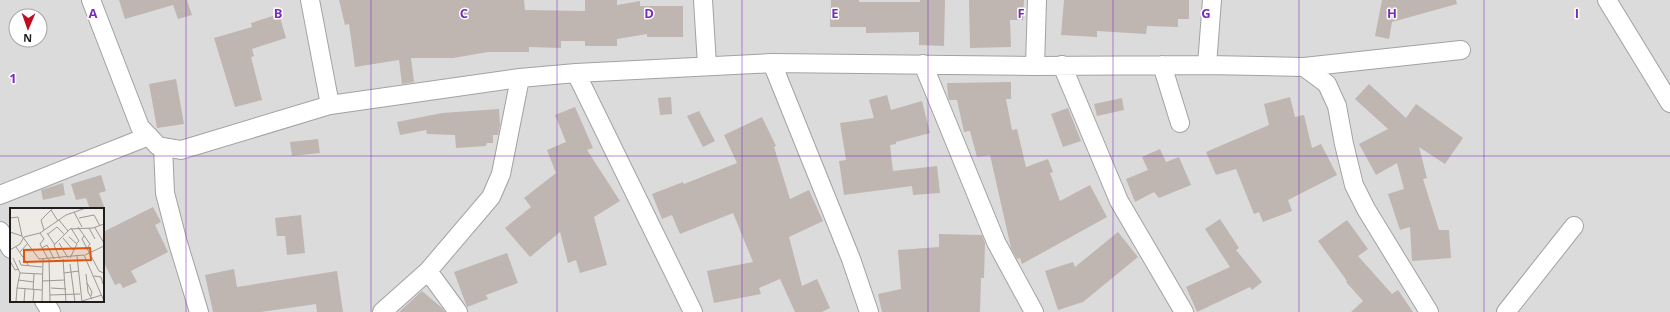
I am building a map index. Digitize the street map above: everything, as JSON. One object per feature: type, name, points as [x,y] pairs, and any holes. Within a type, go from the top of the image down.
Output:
[{"type":"street","points":[[91,0],[140,127],[156,141],[181,150],[330,105],[520,78],[576,73],[707,65],[772,63],[1035,66],[1207,65],[1304,67],[1461,50]]},
{"type":"street","points":[[310,0],[330,105]]},
{"type":"street","points":[[703,0],[707,65]]},
{"type":"street","points":[[1035,66],[1037,0]]},
{"type":"street","points":[[1207,65],[1212,0]]},
{"type":"street","points":[[1607,0],[1670,103]]},
{"type":"street","points":[[772,63],[850,259],[869,312]]},
{"type":"street","points":[[923,64],[996,242],[1034,312]]},
{"type":"street","points":[[1062,65],[1119,200],[1184,312]]},
{"type":"street","points":[[1162,65],[1180,123]]},
{"type":"street","points":[[1304,67],[1327,84],[1337,106],[1354,185],[1366,209],[1429,312]]},
{"type":"street","points":[[576,73],[693,312]]},
{"type":"street","points":[[382,312],[428,271],[491,197],[501,174],[520,78]]},
{"type":"street","points":[[0,195],[156,141]]},
{"type":"street","points":[[156,141],[165,193],[178,244],[199,312]]},
{"type":"street","points":[[1506,312],[1574,226]]},
{"type":"street","points":[[0,231],[10,247]]},
{"type":"street","points":[[428,271],[458,312]]},
{"type":"street","points":[[45,302],[51,312]]},
{"type":"shaded area","points":[[0,0],[1670,0],[1670,312],[0,312]]},
{"type":"building","points":[[119,0],[187,0],[192,15],[178,19],[173,5],[125,19]]},
{"type":"building","points":[[339,0],[524,0],[525,10],[585,11],[585,0],[617,0],[617,5],[640,1],[640,6],[683,6],[683,37],[647,37],[647,34],[617,39],[617,46],[585,46],[585,41],[561,41],[561,48],[529,47],[529,52],[488,52],[453,58],[411,58],[414,82],[402,84],[399,60],[355,67],[349,24],[345,25]]},
{"type":"building","points":[[831,0],[859,0],[859,2],[920,2],[920,0],[945,0],[944,46],[919,45],[919,32],[866,33],[866,27],[830,27]]},
{"type":"building","points":[[969,0],[1024,0],[1023,20],[1010,20],[1011,47],[970,48]]},
{"type":"building","points":[[1064,0],[1189,0],[1189,19],[1178,19],[1178,27],[1147,26],[1146,34],[1097,31],[1097,37],[1061,35]]},
{"type":"building","points":[[1382,0],[1456,0],[1457,4],[1392,22],[1389,39],[1375,36]]},
{"type":"building","points":[[279,14],[286,38],[252,49],[254,56],[251,57],[262,100],[235,107],[214,38],[252,27],[251,23]]},
{"type":"building","points":[[176,79],[184,124],[157,128],[149,84]]},
{"type":"building","points":[[1011,82],[1011,99],[1006,99],[1012,130],[1017,129],[1026,167],[1048,159],[1053,172],[1050,173],[1060,201],[1090,185],[1107,217],[1022,264],[1020,258],[1017,259],[1011,248],[990,155],[977,157],[970,131],[964,132],[957,100],[949,100],[947,83]]},
{"type":"building","points":[[1369,84],[1406,118],[1416,104],[1463,138],[1445,164],[1419,147],[1427,178],[1423,179],[1439,230],[1449,230],[1451,258],[1412,261],[1410,227],[1400,230],[1388,194],[1404,189],[1397,163],[1376,175],[1359,144],[1388,129],[1355,99]]},
{"type":"building","points":[[887,95],[891,110],[922,101],[930,133],[890,145],[893,171],[937,166],[940,193],[913,195],[912,186],[844,195],[839,161],[846,160],[840,123],[874,118],[869,100]]},
{"type":"building","points":[[671,97],[672,114],[660,115],[658,98]]},
{"type":"building","points":[[1290,97],[1295,117],[1304,115],[1312,148],[1321,144],[1337,175],[1288,200],[1292,211],[1263,222],[1259,212],[1254,214],[1236,169],[1216,175],[1206,152],[1269,125],[1264,104]]},
{"type":"building","points":[[1122,98],[1124,110],[1097,116],[1094,104]]},
{"type":"building","points":[[575,107],[593,148],[587,150],[620,201],[594,217],[607,265],[580,273],[576,260],[568,263],[560,232],[530,257],[505,228],[531,207],[524,198],[556,173],[547,150],[566,142],[555,115]]},
{"type":"building","points":[[1068,108],[1081,141],[1063,147],[1051,114]]},
{"type":"building","points":[[499,109],[500,125],[498,135],[493,135],[493,143],[487,143],[486,146],[456,148],[455,135],[427,134],[426,130],[400,135],[397,122],[442,113]]},
{"type":"building","points":[[699,111],[715,141],[703,147],[687,116]]},
{"type":"building","points":[[762,117],[776,146],[774,147],[790,199],[809,190],[823,221],[789,237],[802,286],[817,279],[830,308],[822,312],[795,312],[780,279],[759,288],[761,294],[714,303],[707,271],[753,262],[733,213],[680,234],[672,215],[662,219],[652,194],[683,182],[684,184],[737,163],[724,135]]},
{"type":"building","points":[[318,139],[320,153],[292,156],[290,142]]},
{"type":"building","points":[[1160,149],[1166,162],[1179,157],[1191,185],[1159,198],[1154,192],[1135,202],[1126,179],[1148,170],[1142,157]]},
{"type":"building","points":[[101,175],[106,191],[99,193],[105,209],[90,208],[86,198],[76,200],[71,184]]},
{"type":"building","points":[[63,183],[65,195],[43,200],[41,190]]},
{"type":"building","points":[[153,207],[161,222],[155,225],[168,252],[131,271],[137,282],[123,288],[120,283],[115,285],[104,263],[104,232]]},
{"type":"building","points":[[301,215],[305,253],[287,255],[285,236],[277,236],[275,218]]},
{"type":"building","points":[[1220,219],[1239,248],[1236,250],[1262,282],[1252,290],[1250,287],[1197,312],[1186,287],[1230,267],[1205,229]]},
{"type":"building","points":[[1347,220],[1368,249],[1358,256],[1392,294],[1398,290],[1413,312],[1351,312],[1363,301],[1346,282],[1347,281],[1318,241]]},
{"type":"building","points":[[1118,232],[1138,257],[1083,302],[1058,310],[1045,271],[1073,262],[1075,267]]},
{"type":"building","points":[[939,234],[982,235],[985,243],[984,278],[981,278],[980,312],[882,312],[878,294],[901,289],[898,250],[939,247]]},
{"type":"building","points":[[507,253],[518,283],[486,295],[488,299],[467,307],[454,272]]},
{"type":"building","points":[[234,269],[237,287],[337,271],[343,312],[317,312],[316,304],[261,312],[213,312],[205,275]]},
{"type":"building","points":[[422,291],[445,312],[399,312]]}]
